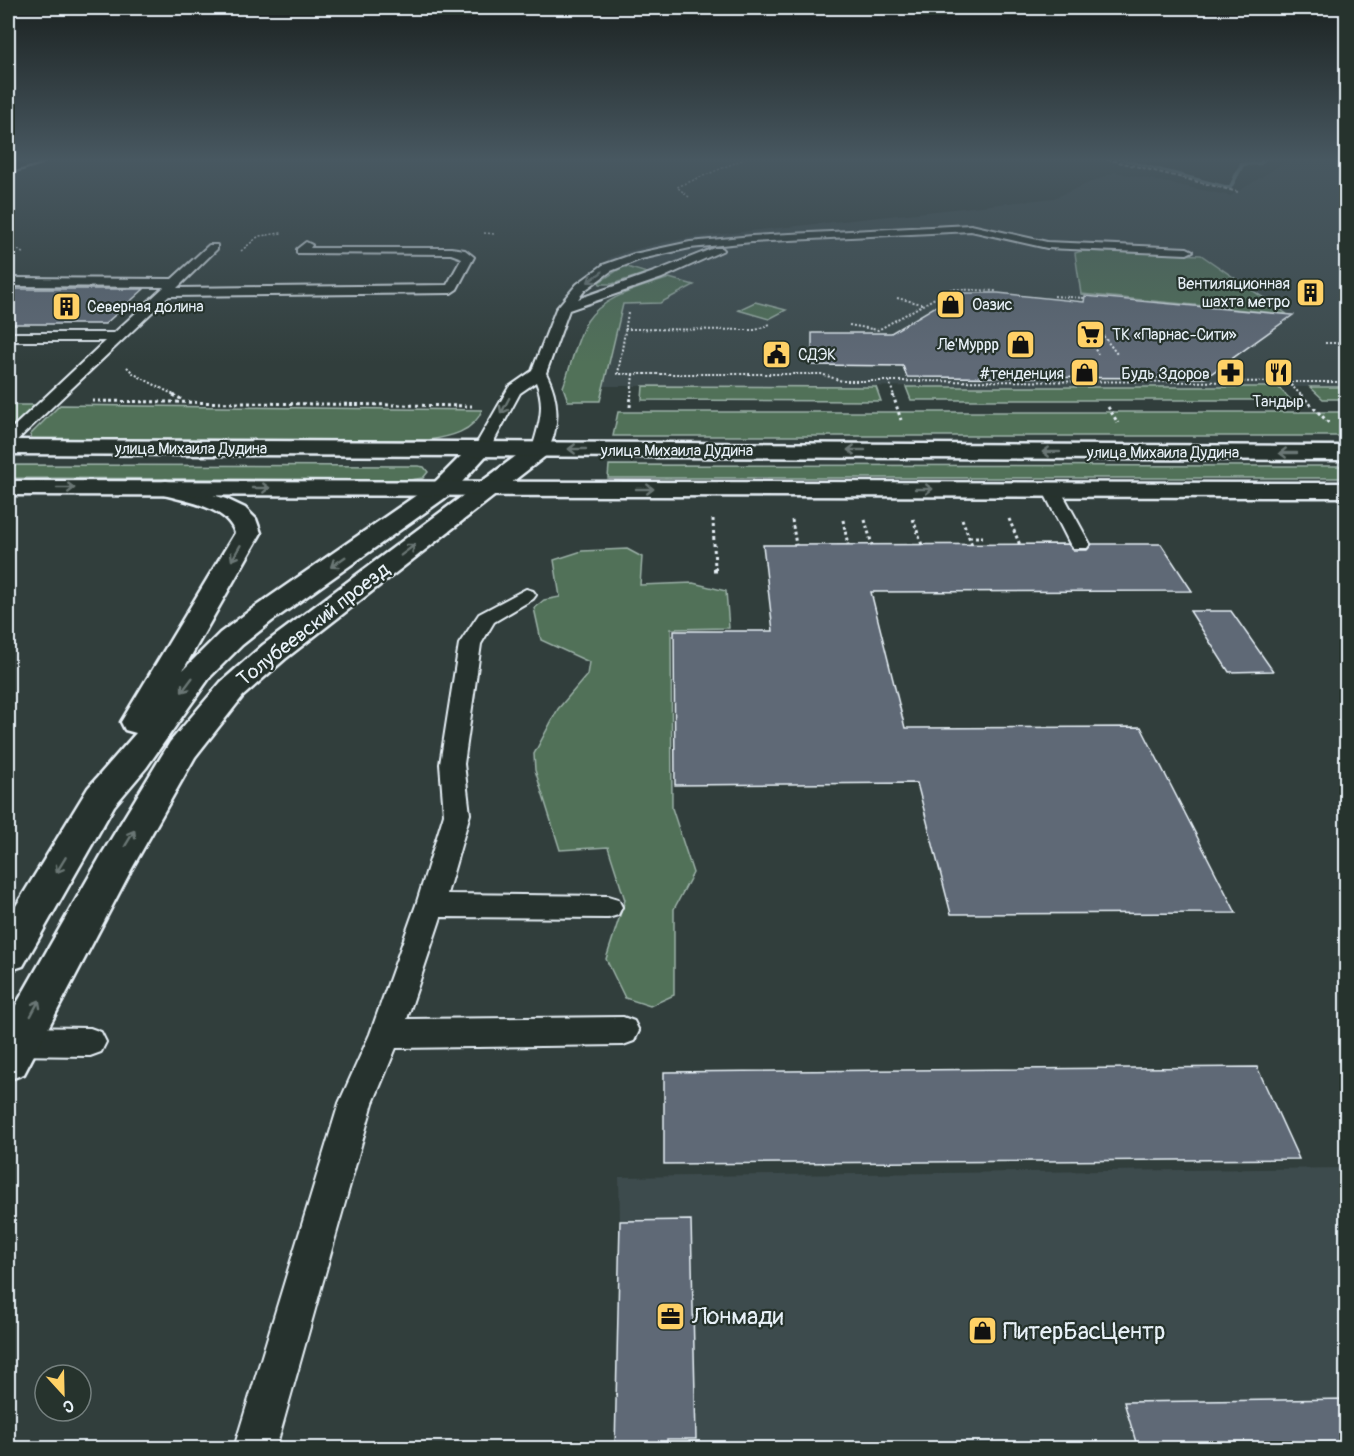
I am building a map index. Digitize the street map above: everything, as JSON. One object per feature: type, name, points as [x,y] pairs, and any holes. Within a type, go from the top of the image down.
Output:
[{"type":"street","name":"улица Михаила Дудина","points":[[8,447],[1347,453]]},
{"type":"street","name":"Толубеевский проезд","points":[[101,797],[135,760],[199,670],[231,639],[443,488],[482,448]]},
{"type":"street","name":"Толубеевский проезд","points":[[11,1047],[182,750],[232,689],[274,651],[540,449]]},
{"type":"street","name":"улица Михаила Дудина","points":[[8,488],[1347,490]]},
{"type":"street","name":"Толубеевский проезд","points":[[8,954],[101,797],[113,763],[248,533],[244,520],[233,513],[212,502],[166,488]]},
{"type":"lane","points":[[482,448],[514,390],[539,373],[561,312],[581,287],[607,268],[638,256],[690,245],[752,239],[971,228],[1047,245],[1187,251]]},
{"type":"lane","points":[[567,307],[752,239]]},
{"type":"lane","points":[[8,282],[301,292],[377,284],[451,289],[468,257],[461,252],[451,251],[301,251],[306,245]]},
{"type":"lane","points":[[8,440],[213,247]]},
{"type":"lane","points":[[321,265],[332,251]]},
{"type":"lane","points":[[8,337],[112,341]]},
{"type":"lane","points":[[539,373],[549,392],[551,406],[540,449]]},
{"type":"lane","points":[[1051,489],[1080,544]]},
{"type":"lane","points":[[255,1449],[356,1103],[387,1034],[430,905],[457,814],[452,764],[470,644],[486,618],[526,595]]},
{"type":"lane","points":[[430,905],[608,907]]},
{"type":"lane","points":[[387,1034],[623,1030]]},
{"type":"lane","points":[[11,1047],[90,1042]]},
{"type":"path","points":[[849,325],[878,330],[951,289],[996,291]]},
{"type":"path","points":[[1054,296],[1084,298]]},
{"type":"path","points":[[897,298],[923,304]]},
{"type":"path","points":[[628,312],[618,374],[821,374],[842,381],[1347,382]]},
{"type":"path","points":[[625,329],[756,330],[770,324]]},
{"type":"path","points":[[1084,333],[1098,354]]},
{"type":"path","points":[[1101,333],[1117,354]]},
{"type":"path","points":[[112,341],[134,374],[183,400]]},
{"type":"path","points":[[1325,343],[1347,343]]},
{"type":"path","points":[[630,406],[633,374]]},
{"type":"path","points":[[889,381],[903,428]]},
{"type":"path","points":[[1287,382],[1329,423]]},
{"type":"path","points":[[50,401],[183,400],[481,406]]},
{"type":"path","points":[[712,510],[715,573]]},
{"type":"path","points":[[791,510],[796,545]]},
{"type":"path","points":[[840,510],[848,545]]},
{"type":"path","points":[[863,510],[872,545]]},
{"type":"path","points":[[910,510],[922,545]]},
{"type":"path","points":[[959,510],[972,544]]},
{"type":"path","points":[[1005,510],[1020,545]]},
{"type":"path","points":[[969,537],[983,537]]},
{"type":"shaded area","points":[[788,227],[1346,227],[1346,387],[604,386],[623,304],[652,304],[693,286],[607,259],[665,242]]},
{"type":"shaded area","name":"ПитерБасЦентр","points":[[1346,1168],[1346,1448],[615,1448],[619,1177]]},
{"type":"green space","points":[[1082,251],[1201,255],[1287,314],[1081,294],[1075,253]]},
{"type":"green space","points":[[624,266],[647,273],[612,284],[600,284],[599,282]]},
{"type":"green space","points":[[669,278],[694,285],[660,303],[623,304],[600,401],[568,401],[563,387],[580,336],[594,312],[624,294]]},
{"type":"green space","points":[[755,302],[786,310],[769,319],[738,310]]},
{"type":"green space","points":[[643,386],[876,387],[881,401],[642,400]]},
{"type":"green space","points":[[906,387],[1278,387],[1291,400],[911,400]]},
{"type":"green space","points":[[1310,387],[1346,387],[1346,399],[1323,399]]},
{"type":"green space","points":[[8,405],[35,405],[8,430]]},
{"type":"green space","points":[[60,405],[482,410],[473,424],[460,432],[428,440],[32,439],[30,435]]},
{"type":"green space","points":[[618,412],[1346,412],[1346,436],[613,436]]},
{"type":"green space","points":[[8,465],[418,466],[424,467],[428,472],[423,478],[409,480],[8,478]]},
{"type":"green space","points":[[609,465],[1346,466],[1346,478],[608,478]]},
{"type":"green space","points":[[627,549],[642,557],[640,585],[693,583],[726,591],[729,628],[671,629],[672,808],[693,873],[674,909],[674,995],[650,1006],[625,998],[606,959],[625,900],[608,847],[560,850],[535,770],[534,754],[558,709],[587,675],[589,662],[541,640],[534,608],[544,600],[560,597],[554,560],[582,551]]},
{"type":"building","name":"Северная долина","points":[[8,289],[144,289],[105,324],[8,324]]},
{"type":"building","name":"ТК «Парнас-Сити»","points":[[958,293],[998,293],[1084,302],[1085,296],[1293,315],[1205,378],[907,377],[903,366],[812,365],[812,333],[891,333]]},
{"type":"building","points":[[1068,544],[1073,550],[1087,550],[1092,544],[1161,544],[1192,591],[871,592],[905,728],[1141,727],[1236,913],[951,914],[917,783],[675,785],[674,631],[773,631],[763,545]]},
{"type":"building","points":[[1190,611],[1231,611],[1273,671],[1229,672]]},
{"type":"building","points":[[1257,1067],[1299,1159],[664,1164],[664,1072]]},
{"type":"building","points":[[691,1220],[696,1439],[667,1439],[667,1449],[615,1449],[620,1221]]},
{"type":"building","points":[[1347,1399],[1347,1449],[1138,1449],[1124,1402]]},
{"type":"place","name":"Вентиляционная шахта метро","points":[[1311,292]]},
{"type":"place","name":"Оазис","points":[[951,304]]},
{"type":"place","name":"Северная долина","points":[[66,306]]},
{"type":"place","name":"ТК «Парнас-Сити»","points":[[1091,334]]},
{"type":"place","name":"Ле'Муррр","points":[[1020,344]]},
{"type":"place","name":"СДЭК","points":[[777,354]]},
{"type":"place","name":"#тенденция","points":[[1085,373]]},
{"type":"place","name":"Будь Здоров","points":[[1231,373]]},
{"type":"place","name":"Тандыр","points":[[1278,373]]},
{"type":"place","name":"Лонмади","points":[[671,1316]]},
{"type":"place","name":"ПитерБасЦентр","points":[[982,1331]]}]
